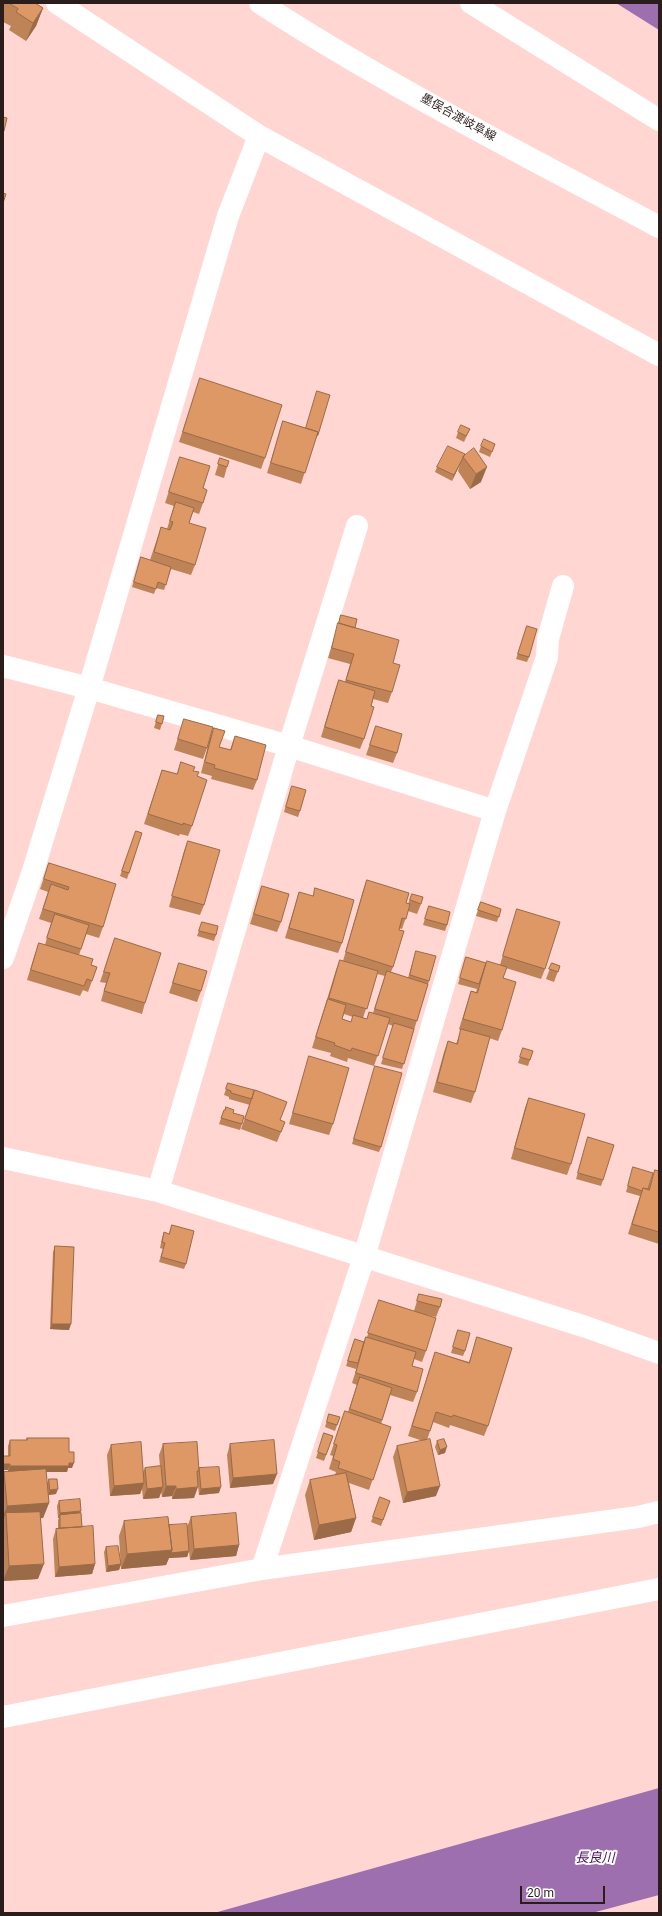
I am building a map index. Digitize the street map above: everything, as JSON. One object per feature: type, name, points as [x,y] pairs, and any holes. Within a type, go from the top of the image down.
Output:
[{"type":"street","points":[[57,3],[259,136],[659,355]]},
{"type":"street","name":"墨俣合渡岐阜線","points":[[260,3],[317,40],[508,147],[659,227]]},
{"type":"street","points":[[471,3],[659,120]]},
{"type":"street","points":[[3,958],[33,871],[89,688],[228,216],[259,136]]},
{"type":"street","points":[[158,1191],[288,746],[357,526]]},
{"type":"street","points":[[262,1569],[364,1258],[496,811],[547,657],[548,639],[562,586]]},
{"type":"street","points":[[3,666],[89,688],[288,746],[496,811]]},
{"type":"street","points":[[3,1158],[158,1191],[364,1258],[586,1327],[659,1353]]},
{"type":"street","points":[[3,1616],[262,1569],[638,1517],[659,1512]]},
{"type":"street","points":[[3,1717],[659,1589]]},
{"type":"water","points":[[616,3],[659,3],[659,30]]},
{"type":"water","name":"長良川","points":[[659,1788],[659,1895],[592,1913],[214,1913]]},
{"type":"building","points":[[9,3],[35,3],[43,8],[33,23],[16,12],[18,9]]},
{"type":"building","points":[[3,117],[7,118],[4,131],[3,131]]},
{"type":"building","points":[[3,193],[6,194],[3,203]]},
{"type":"building","points":[[200,378],[282,405],[265,458],[183,432]]},
{"type":"building","points":[[317,391],[330,395],[318,435],[318,432],[306,428]]},
{"type":"building","points":[[283,421],[318,432],[305,473],[271,463]]},
{"type":"building","points":[[461,425],[470,429],[466,436],[458,432]]},
{"type":"building","points":[[484,439],[495,444],[492,452],[481,446]]},
{"type":"building","points":[[448,446],[465,454],[454,475],[437,467]]},
{"type":"building","points":[[474,448],[487,467],[476,474],[463,457]]},
{"type":"building","points":[[180,457],[210,466],[203,488],[207,490],[203,503],[169,492]]},
{"type":"building","points":[[220,458],[229,461],[227,467],[218,464]]},
{"type":"building","points":[[176,502],[194,508],[189,523],[206,528],[195,565],[154,552],[161,527],[170,530],[173,522],[170,521]]},
{"type":"building","points":[[141,557],[171,567],[166,585],[158,582],[156,589],[134,582]]},
{"type":"building","points":[[341,615],[357,619],[355,628],[339,623]]},
{"type":"building","points":[[338,623],[399,640],[393,663],[400,665],[392,692],[346,680],[354,654],[332,648]]},
{"type":"building","points":[[527,626],[537,629],[529,657],[518,654]]},
{"type":"building","points":[[339,680],[375,691],[371,706],[374,707],[364,739],[325,727]]},
{"type":"building","points":[[158,715],[164,716],[162,724],[156,722]]},
{"type":"building","points":[[184,719],[213,727],[207,748],[178,739]]},
{"type":"building","points":[[376,726],[402,734],[397,753],[370,745]]},
{"type":"building","points":[[214,728],[225,731],[219,747],[231,750],[235,736],[266,745],[257,780],[214,768],[215,765],[205,762]]},
{"type":"building","points":[[181,762],[195,767],[193,771],[199,772],[197,776],[207,780],[192,826],[183,823],[183,825],[148,814],[162,770],[177,774]]},
{"type":"building","points":[[292,786],[306,790],[300,811],[286,807]]},
{"type":"building","points":[[136,831],[142,833],[129,873],[122,871]]},
{"type":"building","points":[[188,841],[220,850],[204,905],[172,896]]},
{"type":"building","points":[[49,863],[116,884],[103,927],[43,909],[51,884],[68,890],[69,887],[44,879]]},
{"type":"building","points":[[367,880],[409,893],[406,903],[410,904],[406,919],[402,918],[399,930],[404,931],[393,967],[346,952]]},
{"type":"building","points":[[262,886],[289,894],[281,922],[254,914]]},
{"type":"building","points":[[315,888],[354,900],[342,943],[289,928],[299,892],[313,896]]},
{"type":"building","points":[[412,894],[423,897],[421,904],[410,900]]},
{"type":"building","points":[[481,902],[501,909],[499,917],[478,910]]},
{"type":"building","points":[[429,906],[450,912],[447,925],[425,919]]},
{"type":"building","points":[[517,909],[560,922],[545,969],[503,956]]},
{"type":"building","points":[[55,914],[89,925],[81,949],[47,938]]},
{"type":"building","points":[[202,922],[218,926],[216,935],[199,931]]},
{"type":"building","points":[[115,938],[161,953],[145,1003],[104,991],[110,973],[104,972]]},
{"type":"building","points":[[39,943],[93,959],[91,965],[97,967],[92,981],[87,979],[84,986],[31,970]]},
{"type":"building","points":[[416,951],[436,956],[429,981],[410,975]]},
{"type":"building","points":[[466,957],[486,963],[479,984],[460,978]]},
{"type":"building","points":[[340,960],[378,971],[367,1009],[329,998]]},
{"type":"building","points":[[487,961],[507,967],[503,978],[516,982],[502,1030],[463,1019],[471,991],[477,993]]},
{"type":"building","points":[[179,963],[207,971],[201,991],[173,983]]},
{"type":"building","points":[[552,963],[560,966],[558,972],[549,969]]},
{"type":"building","points":[[387,971],[428,984],[417,1021],[375,1009]]},
{"type":"building","points":[[328,999],[346,1005],[342,1019],[351,1022],[353,1015],[367,1019],[369,1012],[390,1018],[378,1056],[352,1048],[351,1051],[334,1045],[335,1043],[316,1037]]},
{"type":"building","points":[[394,1023],[414,1029],[404,1064],[383,1058]]},
{"type":"building","points":[[461,1029],[490,1037],[475,1092],[437,1082],[448,1041],[457,1044]]},
{"type":"building","points":[[523,1048],[533,1051],[530,1060],[520,1057]]},
{"type":"building","points":[[309,1056],[349,1068],[333,1124],[293,1113]]},
{"type":"building","points":[[375,1066],[402,1073],[381,1147],[354,1139]]},
{"type":"building","points":[[228,1083],[254,1090],[252,1099],[231,1093],[231,1091],[226,1089]]},
{"type":"building","points":[[255,1090],[287,1102],[280,1120],[285,1122],[281,1132],[245,1119]]},
{"type":"building","points":[[529,1098],[585,1114],[571,1164],[515,1148]]},
{"type":"building","points":[[226,1107],[234,1110],[233,1113],[244,1116],[242,1124],[221,1118]]},
{"type":"building","points":[[588,1137],[614,1145],[603,1180],[578,1173]]},
{"type":"building","points":[[633,1167],[653,1173],[648,1189],[643,1188],[642,1191],[628,1186]]},
{"type":"building","points":[[655,1170],[659,1171],[659,1232],[632,1224],[643,1188],[649,1190]]},
{"type":"building","points":[[172,1225],[194,1231],[186,1264],[161,1257],[165,1243],[162,1242],[164,1232],[169,1234]]},
{"type":"building","points":[[55,1246],[74,1247],[71,1324],[52,1324]]},
{"type":"building","points":[[419,1294],[442,1299],[440,1307],[417,1301]]},
{"type":"building","points":[[379,1300],[436,1318],[426,1351],[368,1333]]},
{"type":"building","points":[[458,1330],[470,1333],[465,1351],[453,1347]]},
{"type":"building","points":[[366,1337],[416,1352],[412,1366],[423,1369],[417,1392],[356,1373]]},
{"type":"building","points":[[477,1337],[512,1348],[488,1426],[453,1415],[452,1417],[436,1412],[430,1431],[412,1426],[435,1352],[469,1363]]},
{"type":"building","points":[[355,1339],[364,1342],[358,1363],[348,1361]]},
{"type":"building","points":[[360,1377],[392,1388],[382,1420],[350,1409]]},
{"type":"building","points":[[345,1411],[391,1427],[373,1480],[338,1468],[340,1462],[333,1459],[337,1445],[334,1444]]},
{"type":"building","points":[[329,1414],[340,1417],[337,1425],[327,1422]]},
{"type":"building","points":[[324,1433],[333,1436],[326,1455],[318,1452]]},
{"type":"building","points":[[27,1438],[69,1438],[69,1452],[74,1452],[74,1463],[69,1463],[69,1466],[10,1466],[10,1464],[3,1464],[3,1456],[10,1456],[10,1440],[27,1440]]},
{"type":"building","points":[[430,1439],[440,1486],[407,1492],[397,1446]]},
{"type":"building","points":[[444,1439],[447,1447],[440,1450],[437,1441]]},
{"type":"building","points":[[274,1440],[277,1474],[233,1478],[230,1444]]},
{"type":"building","points":[[141,1442],[144,1483],[114,1486],[111,1445]]},
{"type":"building","points":[[197,1442],[199,1471],[197,1471],[198,1487],[176,1489],[176,1486],[166,1486],[163,1444]]},
{"type":"building","points":[[161,1466],[163,1487],[147,1489],[145,1468]]},
{"type":"building","points":[[219,1467],[221,1487],[201,1489],[199,1468]]},
{"type":"building","points":[[46,1469],[49,1503],[7,1506],[4,1472]]},
{"type":"building","points":[[346,1473],[356,1518],[319,1525],[310,1480]]},
{"type":"building","points":[[49,1479],[57,1479],[58,1489],[50,1490]]},
{"type":"building","points":[[380,1497],[390,1501],[383,1520],[373,1517]]},
{"type":"building","points":[[80,1499],[81,1511],[60,1513],[59,1501]]},
{"type":"building","points":[[40,1512],[44,1564],[9,1566],[6,1513]]},
{"type":"building","points":[[81,1513],[82,1527],[60,1528],[60,1515]]},
{"type":"building","points":[[236,1513],[239,1545],[194,1549],[191,1517]]},
{"type":"building","points":[[168,1517],[172,1550],[127,1554],[124,1521]]},
{"type":"building","points":[[187,1524],[189,1551],[171,1553],[172,1550],[169,1525]]},
{"type":"building","points":[[93,1526],[95,1564],[59,1567],[56,1529]]},
{"type":"building","points":[[118,1546],[121,1564],[108,1566],[106,1547]]}]
